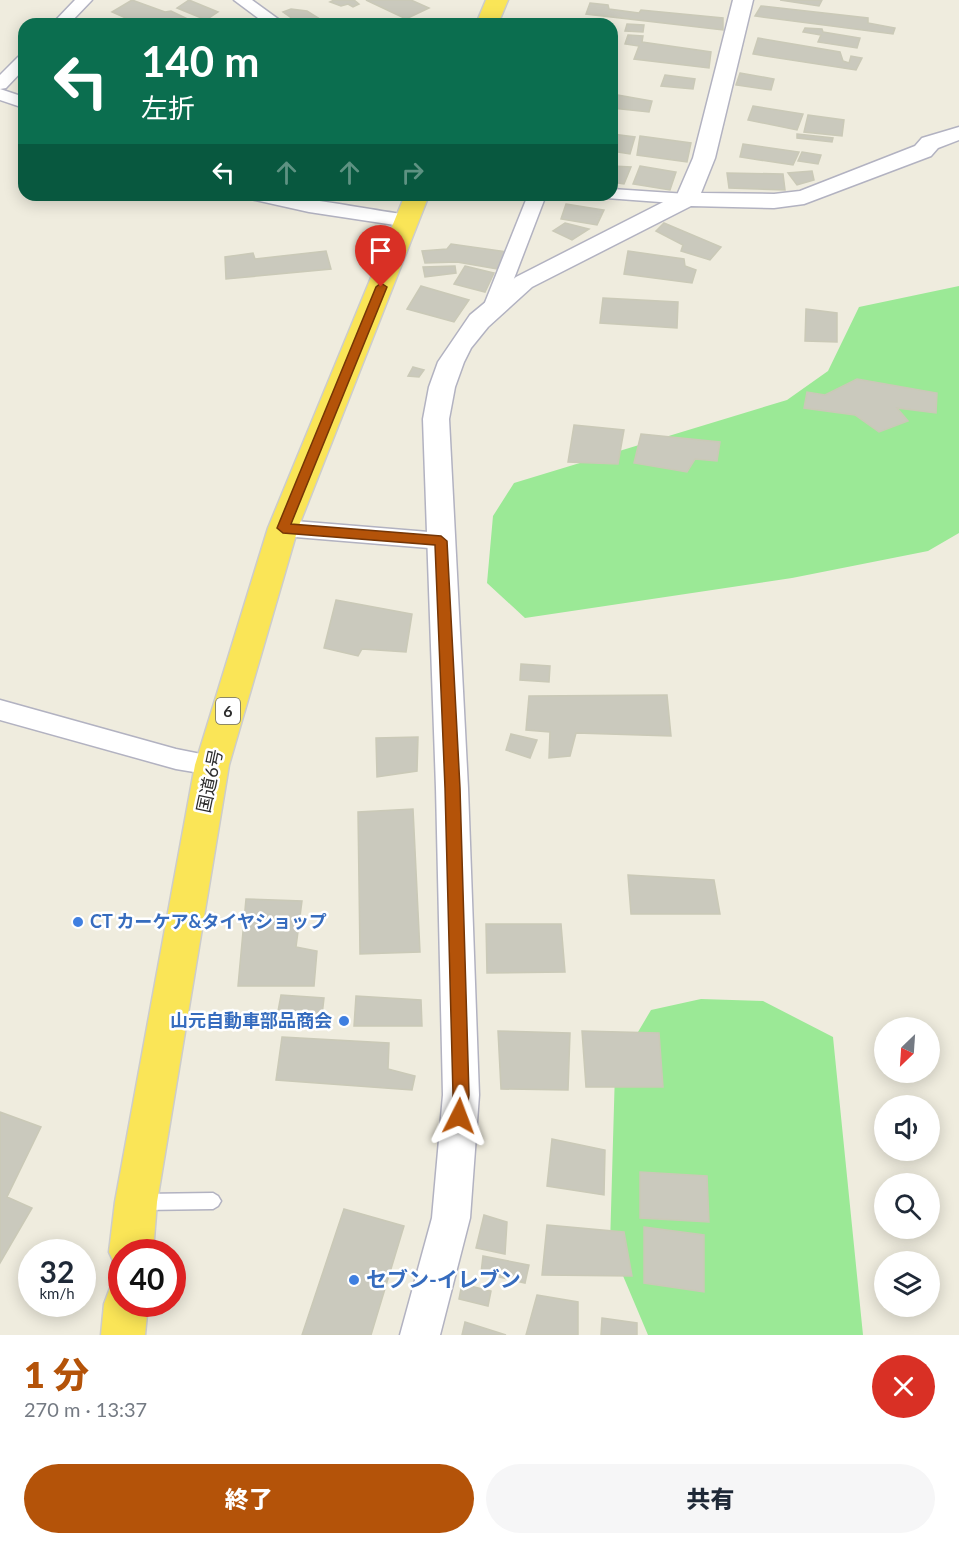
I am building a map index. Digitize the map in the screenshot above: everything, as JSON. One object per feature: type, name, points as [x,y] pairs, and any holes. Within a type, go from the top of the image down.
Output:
[{"type":"highway","points":[[490,18],[497,0]]},
{"type":"highway","name":"国道6号","points":[[132,1239],[136,1202],[212,765],[283,528],[413,208]]},
{"type":"highway","points":[[123,1335],[125,1317]]},
{"type":"street","points":[[66,18],[84,0]]},
{"type":"street","points":[[242,0],[268,18]]},
{"type":"street","points":[[420,1335],[451,1218],[461,1095],[452,788],[436,420],[442,387],[451,362],[479,321],[524,282],[687,199],[704,158],[743,0]]},
{"type":"street","points":[[0,84],[18,66]]},
{"type":"street","points":[[0,94],[18,101]]},
{"type":"street","points":[[618,194],[774,201],[804,197],[923,151],[930,143],[959,133]]},
{"type":"street","points":[[283,201],[309,207],[413,208]]},
{"type":"street","points":[[492,310],[535,201]]},
{"type":"street","points":[[283,528],[441,541]]},
{"type":"street","points":[[0,710],[176,759],[212,765]]},
{"type":"lane","points":[[136,1202],[213,1201]]},
{"type":"green space","points":[[959,286],[959,533],[928,551],[792,578],[525,618],[487,583],[493,516],[514,483],[787,400],[828,371],[859,307]]},
{"type":"green space","points":[[701,999],[763,1001],[833,1037],[863,1335],[648,1335],[610,1245],[615,1071],[651,1010]]},
{"type":"building","points":[[132,0],[165,12],[171,11],[186,18],[126,18],[112,12]]},
{"type":"building","points":[[189,0],[218,12],[209,18],[201,18],[177,8]]},
{"type":"building","points":[[354,0],[359,4],[353,7],[348,4],[341,6],[330,2]]},
{"type":"building","points":[[366,0],[411,0],[429,8],[404,18]]},
{"type":"building","points":[[780,0],[822,0],[819,6]]},
{"type":"building","points":[[590,3],[608,5],[609,9],[639,13],[641,10],[723,18],[723,30],[586,14]]},
{"type":"building","points":[[761,6],[868,18],[868,23],[895,28],[893,34],[755,16]]},
{"type":"building","points":[[291,9],[307,11],[318,18],[292,18],[283,12]]},
{"type":"building","points":[[627,24],[644,25],[643,32],[625,31]]},
{"type":"building","points":[[805,28],[822,29],[823,32],[860,38],[857,48],[818,42],[821,35],[803,32]]},
{"type":"building","points":[[628,35],[643,36],[642,42],[711,52],[709,68],[634,59],[639,46],[625,44]]},
{"type":"building","points":[[758,38],[840,52],[843,61],[849,63],[851,56],[862,58],[856,70],[753,54]]},
{"type":"building","points":[[740,73],[774,79],[771,90],[736,85]]},
{"type":"building","points":[[665,75],[695,79],[693,89],[661,86]]},
{"type":"building","points":[[618,95],[652,101],[649,112],[618,109]]},
{"type":"building","points":[[753,106],[803,114],[797,130],[748,120]]},
{"type":"building","points":[[808,115],[844,120],[842,136],[804,132]]},
{"type":"building","points":[[797,134],[833,138],[832,142],[797,138]]},
{"type":"building","points":[[618,135],[635,137],[630,154],[618,152]]},
{"type":"building","points":[[640,136],[691,143],[687,162],[637,155]]},
{"type":"building","points":[[743,144],[799,152],[793,165],[740,157]]},
{"type":"building","points":[[802,152],[821,155],[818,164],[798,161]]},
{"type":"building","points":[[618,166],[631,167],[624,184],[618,183]]},
{"type":"building","points":[[640,166],[676,172],[670,190],[633,184]]},
{"type":"building","points":[[812,171],[814,180],[797,185],[788,173]]},
{"type":"building","points":[[727,173],[783,174],[785,190],[729,188]]},
{"type":"building","points":[[566,204],[604,210],[597,225],[561,219]]},
{"type":"building","points":[[565,223],[589,229],[572,240],[553,231]]},
{"type":"building","points":[[664,223],[721,247],[710,260],[681,251],[683,245],[656,231]]},
{"type":"building","points":[[451,244],[508,252],[497,269],[457,262],[425,263],[422,251],[447,249]]},
{"type":"building","points":[[326,251],[331,269],[226,279],[225,257],[253,253],[255,259]]},
{"type":"building","points":[[628,251],[684,259],[685,266],[696,270],[692,283],[624,274]]},
{"type":"building","points":[[455,266],[456,273],[425,277],[423,267]]},
{"type":"building","points":[[465,266],[494,273],[485,292],[454,284]]},
{"type":"building","points":[[421,286],[469,300],[454,322],[407,309]]},
{"type":"building","points":[[603,298],[678,302],[677,328],[600,323]]},
{"type":"building","points":[[806,309],[837,313],[837,342],[805,341]]},
{"type":"building","points":[[413,367],[424,370],[419,377],[408,376]]},
{"type":"building","points":[[857,379],[937,393],[936,413],[897,408],[908,421],[879,432],[855,415],[804,408],[807,392],[825,395]]},
{"type":"building","points":[[574,425],[624,430],[618,464],[568,462]]},
{"type":"building","points":[[641,434],[720,442],[717,461],[695,459],[687,472],[634,463]]},
{"type":"building","points":[[336,600],[412,614],[406,652],[362,649],[358,656],[324,648]]},
{"type":"building","points":[[521,664],[550,666],[549,682],[520,680]]},
{"type":"building","points":[[667,695],[671,736],[576,733],[570,756],[549,758],[550,732],[526,730],[529,696]]},
{"type":"building","points":[[511,734],[537,740],[530,758],[506,750]]},
{"type":"building","points":[[418,737],[417,771],[377,777],[376,738]]},
{"type":"building","points":[[413,809],[420,952],[360,954],[358,812]]},
{"type":"building","points":[[628,875],[714,880],[720,914],[631,914]]},
{"type":"building","points":[[246,899],[302,901],[296,947],[317,951],[314,986],[238,986]]},
{"type":"building","points":[[486,924],[561,924],[565,972],[487,973]]},
{"type":"building","points":[[281,995],[324,998],[321,1024],[276,1022]]},
{"type":"building","points":[[356,996],[421,1000],[422,1026],[354,1026]]},
{"type":"building","points":[[498,1031],[570,1033],[568,1090],[501,1089]]},
{"type":"building","points":[[582,1031],[659,1033],[663,1087],[586,1087]]},
{"type":"building","points":[[282,1037],[389,1043],[388,1069],[415,1076],[412,1090],[276,1080]]},
{"type":"building","points":[[0,1112],[41,1127],[7,1197],[32,1208],[0,1263]]},
{"type":"building","points":[[552,1139],[605,1150],[604,1195],[547,1186]]},
{"type":"building","points":[[640,1172],[707,1176],[709,1222],[640,1218]]},
{"type":"building","name":"セブン-イレブン","points":[[344,1209],[404,1226],[371,1335],[302,1335]]},
{"type":"building","points":[[484,1215],[507,1222],[505,1254],[476,1248]]},
{"type":"building","points":[[547,1225],[624,1232],[632,1276],[542,1275]]},
{"type":"building","points":[[644,1227],[704,1235],[704,1292],[644,1283]]},
{"type":"building","points":[[483,1256],[529,1265],[525,1283],[481,1273]]},
{"type":"building","points":[[462,1284],[491,1291],[488,1306],[459,1299]]},
{"type":"building","points":[[537,1295],[578,1302],[578,1335],[526,1335]]},
{"type":"building","points":[[602,1318],[637,1323],[637,1335],[601,1335]]},
{"type":"building","points":[[465,1322],[506,1335],[462,1335]]},
{"type":"place","name":"CT カーケア&タイヤショップ","points":[[78,922]]},
{"type":"place","name":"山元自動車部品商会","points":[[344,1021]]},
{"type":"place","name":"セブン-イレブン","points":[[354,1280]]},
{"type":"route","points":[[381,287],[283,528],[441,541],[452,788],[461,1095],[459,1116]]}]
